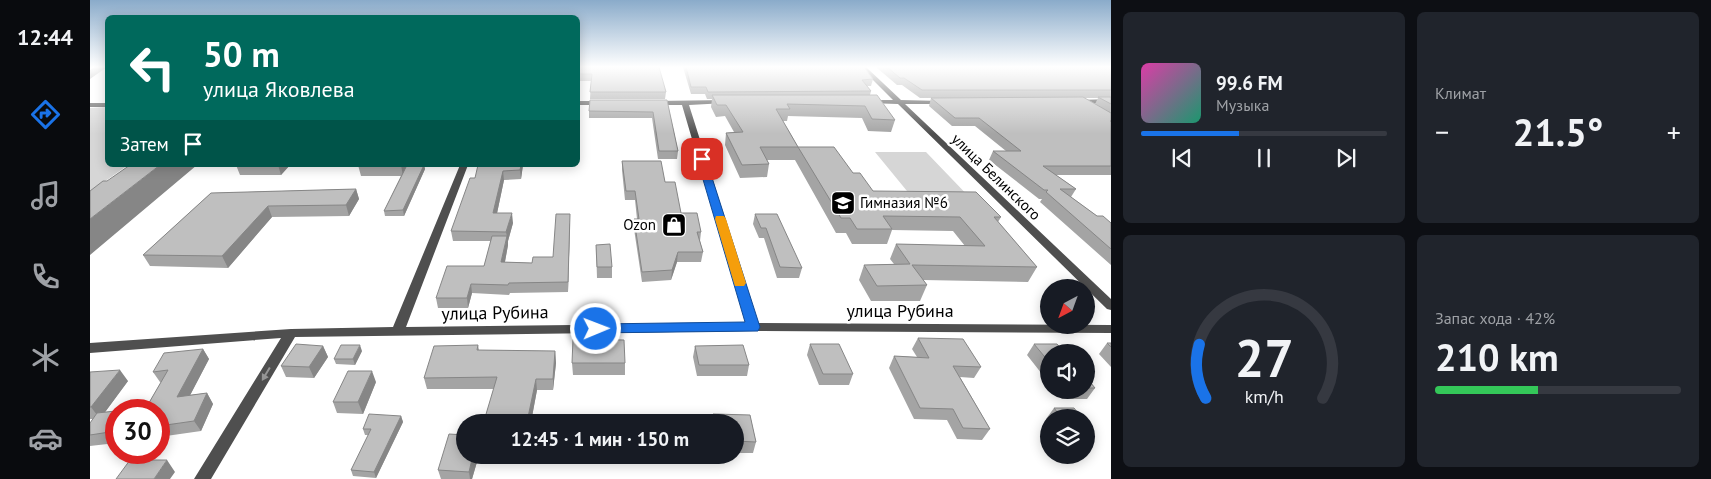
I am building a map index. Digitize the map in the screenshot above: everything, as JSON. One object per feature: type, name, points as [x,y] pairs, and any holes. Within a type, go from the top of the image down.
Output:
[{"type":"street","name":"улица Белинского","points":[[886,89],[1111,306]]},
{"type":"street","points":[[1070,102],[1111,101]]},
{"type":"street","points":[[685,102],[754,327]]},
{"type":"street","points":[[646,103],[733,102]]},
{"type":"street","points":[[860,102],[947,102]]},
{"type":"street","points":[[1080,102],[1096,111]]},
{"type":"street","points":[[580,103],[607,103]]},
{"type":"street","points":[[90,105],[105,105]]},
{"type":"street","points":[[398,332],[463,167]]},
{"type":"street","name":"улица Рубина","points":[[90,348],[291,333],[754,327],[1111,329]]},
{"type":"street","points":[[202,479],[291,333]]},
{"type":"shaded area","points":[[105,107],[105,167],[125,167],[90,192],[90,108]]},
{"type":"shaded area","points":[[875,152],[926,152],[975,203],[916,202]]},
{"type":"building","points":[[590,89],[665,89],[666,92],[590,92]]},
{"type":"building","points":[[707,89],[870,89],[871,91],[708,92]]},
{"type":"building","points":[[921,89],[1111,89],[1111,90]]},
{"type":"building","points":[[712,95],[877,95],[895,120],[872,119],[865,106],[787,104],[790,109],[776,109],[798,147],[760,147],[769,164],[742,165],[726,133],[743,132],[726,105],[717,105]]},
{"type":"building","points":[[1083,97],[1111,113],[1111,166],[1043,166],[1076,189],[1060,189],[1097,216],[1103,216],[1111,223],[1111,249],[1046,192],[1048,190],[1044,190],[993,151],[1021,151],[979,118],[955,118],[931,98]]},
{"type":"building","points":[[1098,97],[1111,97],[1111,104]]},
{"type":"building","points":[[590,100],[667,100],[678,151],[659,151],[653,112],[589,111]]},
{"type":"building","points":[[798,147],[834,147],[853,173],[860,173],[873,191],[976,192],[1001,217],[994,217],[1037,267],[912,265],[927,285],[877,286],[864,265],[910,264],[896,244],[985,246],[960,217],[883,216],[892,229],[857,229],[850,218],[841,218]]},
{"type":"building","points":[[622,161],[661,161],[665,182],[675,182],[681,213],[697,213],[701,232],[697,232],[703,252],[678,252],[672,270],[642,272],[634,219],[639,219],[635,191],[626,191]]},
{"type":"building","points":[[127,167],[157,167],[90,219],[90,191],[103,181],[107,181]]},
{"type":"building","points":[[406,167],[423,167],[403,210],[384,211]]},
{"type":"building","points":[[478,167],[521,167],[520,170],[503,171],[493,213],[512,213],[506,232],[451,231],[470,178],[475,178]]},
{"type":"building","points":[[356,189],[346,205],[268,206],[222,256],[143,255],[211,193]]},
{"type":"building","points":[[556,214],[570,214],[568,282],[509,283],[508,285],[471,284],[467,298],[436,298],[447,266],[484,266],[492,236],[507,236],[501,262],[532,263],[533,257],[553,257]]},
{"type":"building","points":[[755,214],[777,214],[802,268],[780,267],[766,228],[761,228]]},
{"type":"building","points":[[610,244],[612,267],[597,267],[596,245]]},
{"type":"building","points":[[918,338],[963,339],[981,367],[953,366],[990,429],[963,428],[953,409],[920,408],[894,356],[929,358]]},
{"type":"building","points":[[573,339],[624,340],[625,363],[572,363]]},
{"type":"building","points":[[296,344],[323,346],[309,367],[281,366]]},
{"type":"building","points":[[810,344],[839,344],[853,374],[823,374]]},
{"type":"building","points":[[1034,344],[1040,344],[1040,351]]},
{"type":"building","points":[[341,345],[360,345],[353,359],[334,359]]},
{"type":"building","points":[[478,345],[477,350],[555,351],[553,379],[536,379],[529,414],[486,414],[497,377],[424,378],[434,346]]},
{"type":"building","points":[[743,345],[749,365],[699,365],[695,346]]},
{"type":"building","points":[[203,349],[177,397],[207,393],[194,421],[170,424],[170,399],[151,399],[168,370],[153,372],[164,353]]},
{"type":"building","points":[[120,370],[91,407],[90,407],[90,372]]},
{"type":"building","points":[[348,371],[372,371],[358,402],[333,402]]},
{"type":"building","points":[[1054,408],[1075,409],[1055,409]]},
{"type":"building","points":[[105,412],[105,433],[90,435],[90,423],[97,413]]},
{"type":"building","points":[[369,414],[401,416],[374,472],[351,470],[371,429],[363,429]]},
{"type":"building","points":[[744,415],[750,415],[756,442],[744,441]]},
{"type":"building","points":[[449,434],[456,434],[456,464],[471,464],[469,472],[438,470]]},
{"type":"building","points":[[127,464],[164,464],[154,479],[116,479]]},
{"type":"slow traffic","points":[[720,219],[740,283]]},
{"type":"place","name":"Гимназия №6","points":[[843,203]]},
{"type":"place","name":"Ozon","points":[[674,225]]},
{"type":"route","points":[[596,329],[754,327],[702,159]]}]
